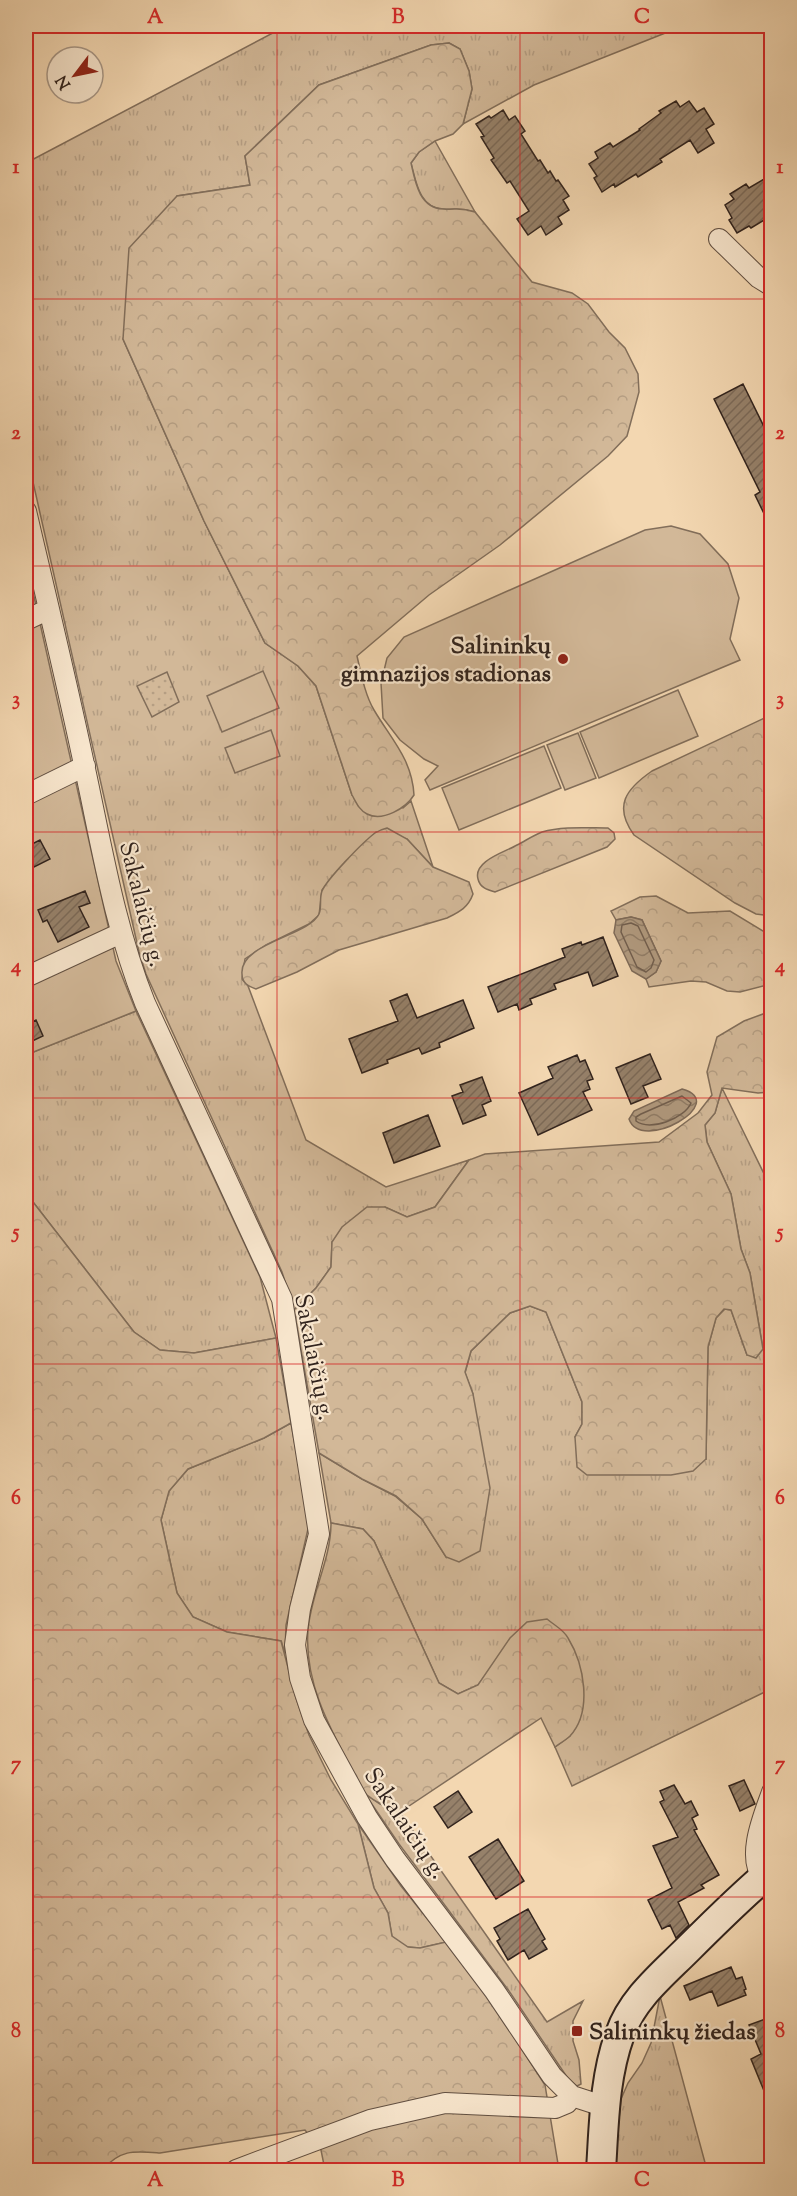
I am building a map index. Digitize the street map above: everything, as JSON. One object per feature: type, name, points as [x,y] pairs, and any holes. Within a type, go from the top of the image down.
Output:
[{"type":"main road","points":[[601,2170],[610,2066],[626,2020],[637,2001],[716,1921],[767,1874]]},
{"type":"street","points":[[719,239],[759,278],[771,286]]},
{"type":"street","name":"Sakalaičių g.","points":[[26,511],[121,933],[131,968],[282,1299],[319,1534],[300,1609],[295,1645],[300,1678],[314,1720],[367,1817],[390,1851],[494,1990],[552,2076],[572,2096]]},
{"type":"street","points":[[26,620],[49,609]]},
{"type":"street","points":[[26,795],[85,766]]},
{"type":"street","points":[[26,977],[121,933]]},
{"type":"street","points":[[767,1874],[757,1871],[756,1863],[759,1830],[771,1792]]},
{"type":"street","points":[[236,2170],[370,2120],[445,2103],[555,2108],[567,2103],[572,2096],[606,2107]]},
{"type":"green space","points":[[286,26],[683,26],[534,85],[463,124],[472,89],[469,71],[460,49],[449,43],[431,45],[319,85],[245,156],[250,185],[177,196],[123,339],[204,521],[265,643],[298,666],[316,686],[352,795],[403,808],[411,801],[433,867],[407,839],[376,832],[322,890],[319,915],[309,924],[266,945],[245,959],[242,979],[248,986],[306,1140],[386,1187],[469,1160],[435,1207],[407,1217],[385,1207],[332,1242],[331,1267],[316,1288],[294,1310],[282,1272],[146,974],[139,952],[26,451],[26,163]]},
{"type":"green space","points":[[449,43],[460,49],[469,71],[472,89],[463,124],[453,134],[435,141],[419,152],[411,163],[414,178],[423,199],[428,204],[443,209],[475,212],[532,282],[572,293],[588,304],[609,332],[625,348],[638,374],[639,392],[627,436],[608,456],[500,545],[429,595],[357,656],[368,698],[405,760],[414,795],[400,809],[387,815],[373,816],[358,806],[352,795],[316,686],[298,666],[265,643],[204,521],[123,339],[129,248],[177,196],[250,185],[245,156],[319,85],[431,45]]},
{"type":"green space","points":[[435,141],[475,212],[435,207],[424,199],[420,192],[411,163],[419,152]]},
{"type":"green space","name":"Salininkų gimnazijos stadionas","points":[[671,526],[700,534],[728,564],[739,598],[730,639],[740,660],[430,790],[425,780],[438,766],[424,759],[400,740],[383,718],[381,683],[387,658],[404,637],[645,530]]},
{"type":"green space","points":[[26,561],[116,961],[136,1011],[26,1055]]},
{"type":"green space","points":[[263,671],[279,708],[222,732],[207,696]]},
{"type":"green space","points":[[167,672],[179,702],[152,717],[137,686]]},
{"type":"green space","points":[[678,690],[698,736],[599,778],[580,732]]},
{"type":"green space","points":[[771,715],[771,916],[756,914],[735,903],[634,835],[624,815],[624,807],[629,792],[652,771]]},
{"type":"green space","points":[[271,730],[280,756],[235,773],[225,748]]},
{"type":"green space","points":[[578,733],[596,778],[565,790],[547,745]]},
{"type":"green space","points":[[544,746],[561,788],[459,830],[442,788]]},
{"type":"green space","points":[[387,828],[407,839],[433,867],[469,882],[473,894],[466,906],[447,918],[339,950],[297,972],[256,989],[246,984],[242,974],[244,963],[251,955],[262,947],[313,922],[320,912],[322,891],[325,885],[369,838],[376,832]]},
{"type":"green space","points":[[566,828],[608,828],[614,833],[615,839],[607,847],[495,892],[485,888],[479,882],[478,873],[485,862],[539,833]]},
{"type":"green space","points":[[656,896],[688,913],[730,911],[771,936],[771,984],[740,992],[727,991],[706,982],[691,981],[649,987],[646,979],[656,972],[661,961],[642,920],[631,917],[616,920],[611,911],[640,897]]},
{"type":"green space","points":[[136,1011],[260,1277],[276,1338],[194,1353],[160,1350],[134,1332],[26,1193],[26,1055]]},
{"type":"green space","points":[[771,1011],[771,1092],[758,1093],[722,1088],[715,1113],[705,1125],[707,1142],[731,1194],[741,1249],[750,1273],[763,1349],[756,1358],[747,1355],[731,1310],[724,1309],[716,1318],[708,1347],[706,1459],[693,1471],[671,1475],[587,1475],[577,1467],[575,1437],[582,1424],[582,1402],[546,1312],[530,1306],[510,1313],[471,1351],[465,1372],[473,1394],[490,1488],[480,1551],[459,1562],[446,1557],[422,1519],[396,1496],[319,1453],[294,1310],[316,1288],[331,1267],[332,1242],[342,1227],[367,1207],[385,1207],[407,1217],[435,1207],[469,1160],[485,1154],[659,1142],[698,1113],[712,1095],[707,1072],[717,1037],[744,1021]]},
{"type":"green space","points":[[722,1088],[771,1188],[771,1689],[572,1786],[555,1747],[570,1736],[493,1665],[478,1685],[458,1694],[439,1683],[374,1541],[363,1529],[331,1523],[319,1453],[395,1496],[422,1519],[446,1557],[473,1394],[465,1373],[471,1351],[510,1313],[530,1306],[546,1312],[582,1402],[582,1424],[575,1437],[706,1459],[708,1347],[716,1318],[725,1309],[731,1310],[747,1355],[763,1349],[750,1273],[741,1249],[731,1194],[707,1142],[705,1125],[715,1113]]},
{"type":"green space","points":[[26,1193],[134,1332],[160,1350],[194,1353],[276,1338],[291,1423],[264,1438],[188,1469],[169,1491],[161,1520],[177,1593],[193,1617],[227,1632],[281,1641],[296,1698],[309,1735],[331,1780],[358,1824],[374,1888],[388,1913],[392,1936],[408,1947],[420,1948],[446,1942],[484,1991],[545,2085],[559,2170],[325,2170],[321,2150],[305,2130],[160,2153],[128,2153],[115,2158],[102,2170],[26,2170]]},
{"type":"green space","points":[[291,1423],[308,1529],[286,1625],[285,1653],[281,1641],[227,1632],[193,1617],[177,1593],[161,1520],[169,1491],[188,1469],[264,1438]]},
{"type":"green space","points":[[331,1523],[363,1529],[374,1541],[439,1683],[458,1694],[478,1685],[510,1638],[527,1622],[547,1619],[561,1630],[574,1649],[584,1687],[582,1714],[570,1736],[555,1747],[541,1718],[400,1812],[367,1795],[360,1786],[326,1719],[310,1667],[308,1630],[310,1616],[328,1550]]},
{"type":"green space","points":[[365,1794],[380,1804],[400,1812],[547,2022],[583,2001],[573,2021],[573,2041],[579,2060],[581,2084],[577,2086],[569,2080],[509,1991],[399,1844]]},
{"type":"green space","points":[[358,1824],[401,1886],[446,1942],[420,1948],[407,1947],[392,1937],[388,1913],[374,1888]]},
{"type":"green space","points":[[660,1996],[707,2170],[614,2170],[621,2099],[651,2043]]},
{"type":"water","points":[[631,917],[642,920],[661,961],[656,972],[646,979],[632,971],[614,933],[616,920]]},
{"type":"water","points":[[682,1089],[694,1095],[696,1104],[690,1113],[678,1122],[649,1131],[637,1128],[629,1119],[634,1111]]},
{"type":"building","points":[[676,101],[680,107],[689,101],[697,112],[704,108],[714,124],[706,129],[714,143],[698,153],[690,140],[660,159],[662,162],[638,177],[636,174],[602,192],[594,178],[597,176],[589,164],[598,158],[595,152],[610,143],[613,147],[640,130],[661,113],[659,111]]},
{"type":"building","points":[[503,110],[509,120],[515,116],[525,131],[521,134],[538,161],[540,160],[548,173],[550,171],[556,181],[558,180],[569,196],[563,200],[569,210],[558,217],[562,224],[546,235],[541,226],[528,235],[517,219],[529,211],[510,181],[507,183],[491,160],[494,158],[476,124]]},
{"type":"building","points":[[771,175],[771,216],[737,233],[729,220],[732,218],[725,205],[734,199],[730,194],[746,184],[749,188]]},
{"type":"building","points":[[743,384],[771,441],[765,445],[771,458],[771,528],[755,495],[760,492],[714,399]]},
{"type":"building","points":[[40,840],[50,859],[32,868],[26,854],[26,847]]},
{"type":"building","points":[[85,891],[90,903],[79,907],[89,927],[58,942],[47,920],[43,922],[38,910]]},
{"type":"building","points":[[603,937],[618,976],[593,986],[588,972],[554,984],[556,989],[530,999],[532,1004],[519,1010],[517,1004],[498,1012],[488,987],[565,957],[562,949]]},
{"type":"building","points":[[407,994],[417,1018],[463,1000],[474,1028],[439,1043],[440,1047],[422,1054],[419,1048],[387,1060],[388,1063],[362,1073],[349,1039],[398,1021],[390,1001]]},
{"type":"building","points":[[36,1020],[43,1036],[26,1044],[26,1025]]},
{"type":"building","points":[[650,1054],[661,1079],[643,1086],[648,1097],[631,1104],[616,1068]]},
{"type":"building","points":[[577,1055],[580,1062],[585,1060],[593,1079],[587,1081],[590,1089],[583,1092],[592,1110],[538,1135],[519,1093],[553,1078],[548,1067]]},
{"type":"building","points":[[482,1077],[491,1101],[482,1105],[486,1115],[463,1124],[452,1096],[463,1092],[460,1085]]},
{"type":"building","points":[[428,1115],[440,1146],[394,1163],[383,1133]]},
{"type":"building","points":[[744,1780],[755,1804],[740,1811],[729,1786]]},
{"type":"building","points":[[674,1785],[685,1804],[691,1801],[698,1815],[692,1818],[697,1829],[694,1830],[719,1875],[701,1885],[704,1888],[678,1902],[689,1925],[676,1938],[670,1925],[662,1929],[648,1900],[672,1888],[653,1846],[678,1837],[660,1802],[664,1800],[660,1791]]},
{"type":"building","points":[[458,1791],[472,1812],[448,1828],[434,1807]]},
{"type":"building","points":[[498,1839],[524,1881],[496,1899],[469,1857]]},
{"type":"building","points":[[528,1909],[545,1939],[542,1941],[547,1949],[529,1959],[524,1950],[508,1960],[497,1941],[500,1939],[494,1928]]},
{"type":"building","points":[[731,1967],[736,1979],[742,1977],[746,1995],[718,2006],[712,1991],[690,2000],[684,1986]]},
{"type":"building","points":[[771,2017],[771,2108],[751,2059],[761,2054],[749,2025]]},
{"type":"place","name":"Salininkų gimnazijos stadionas","points":[[563,659]]},
{"type":"place","name":"Salininkų žiedas","points":[[577,2031]]}]
